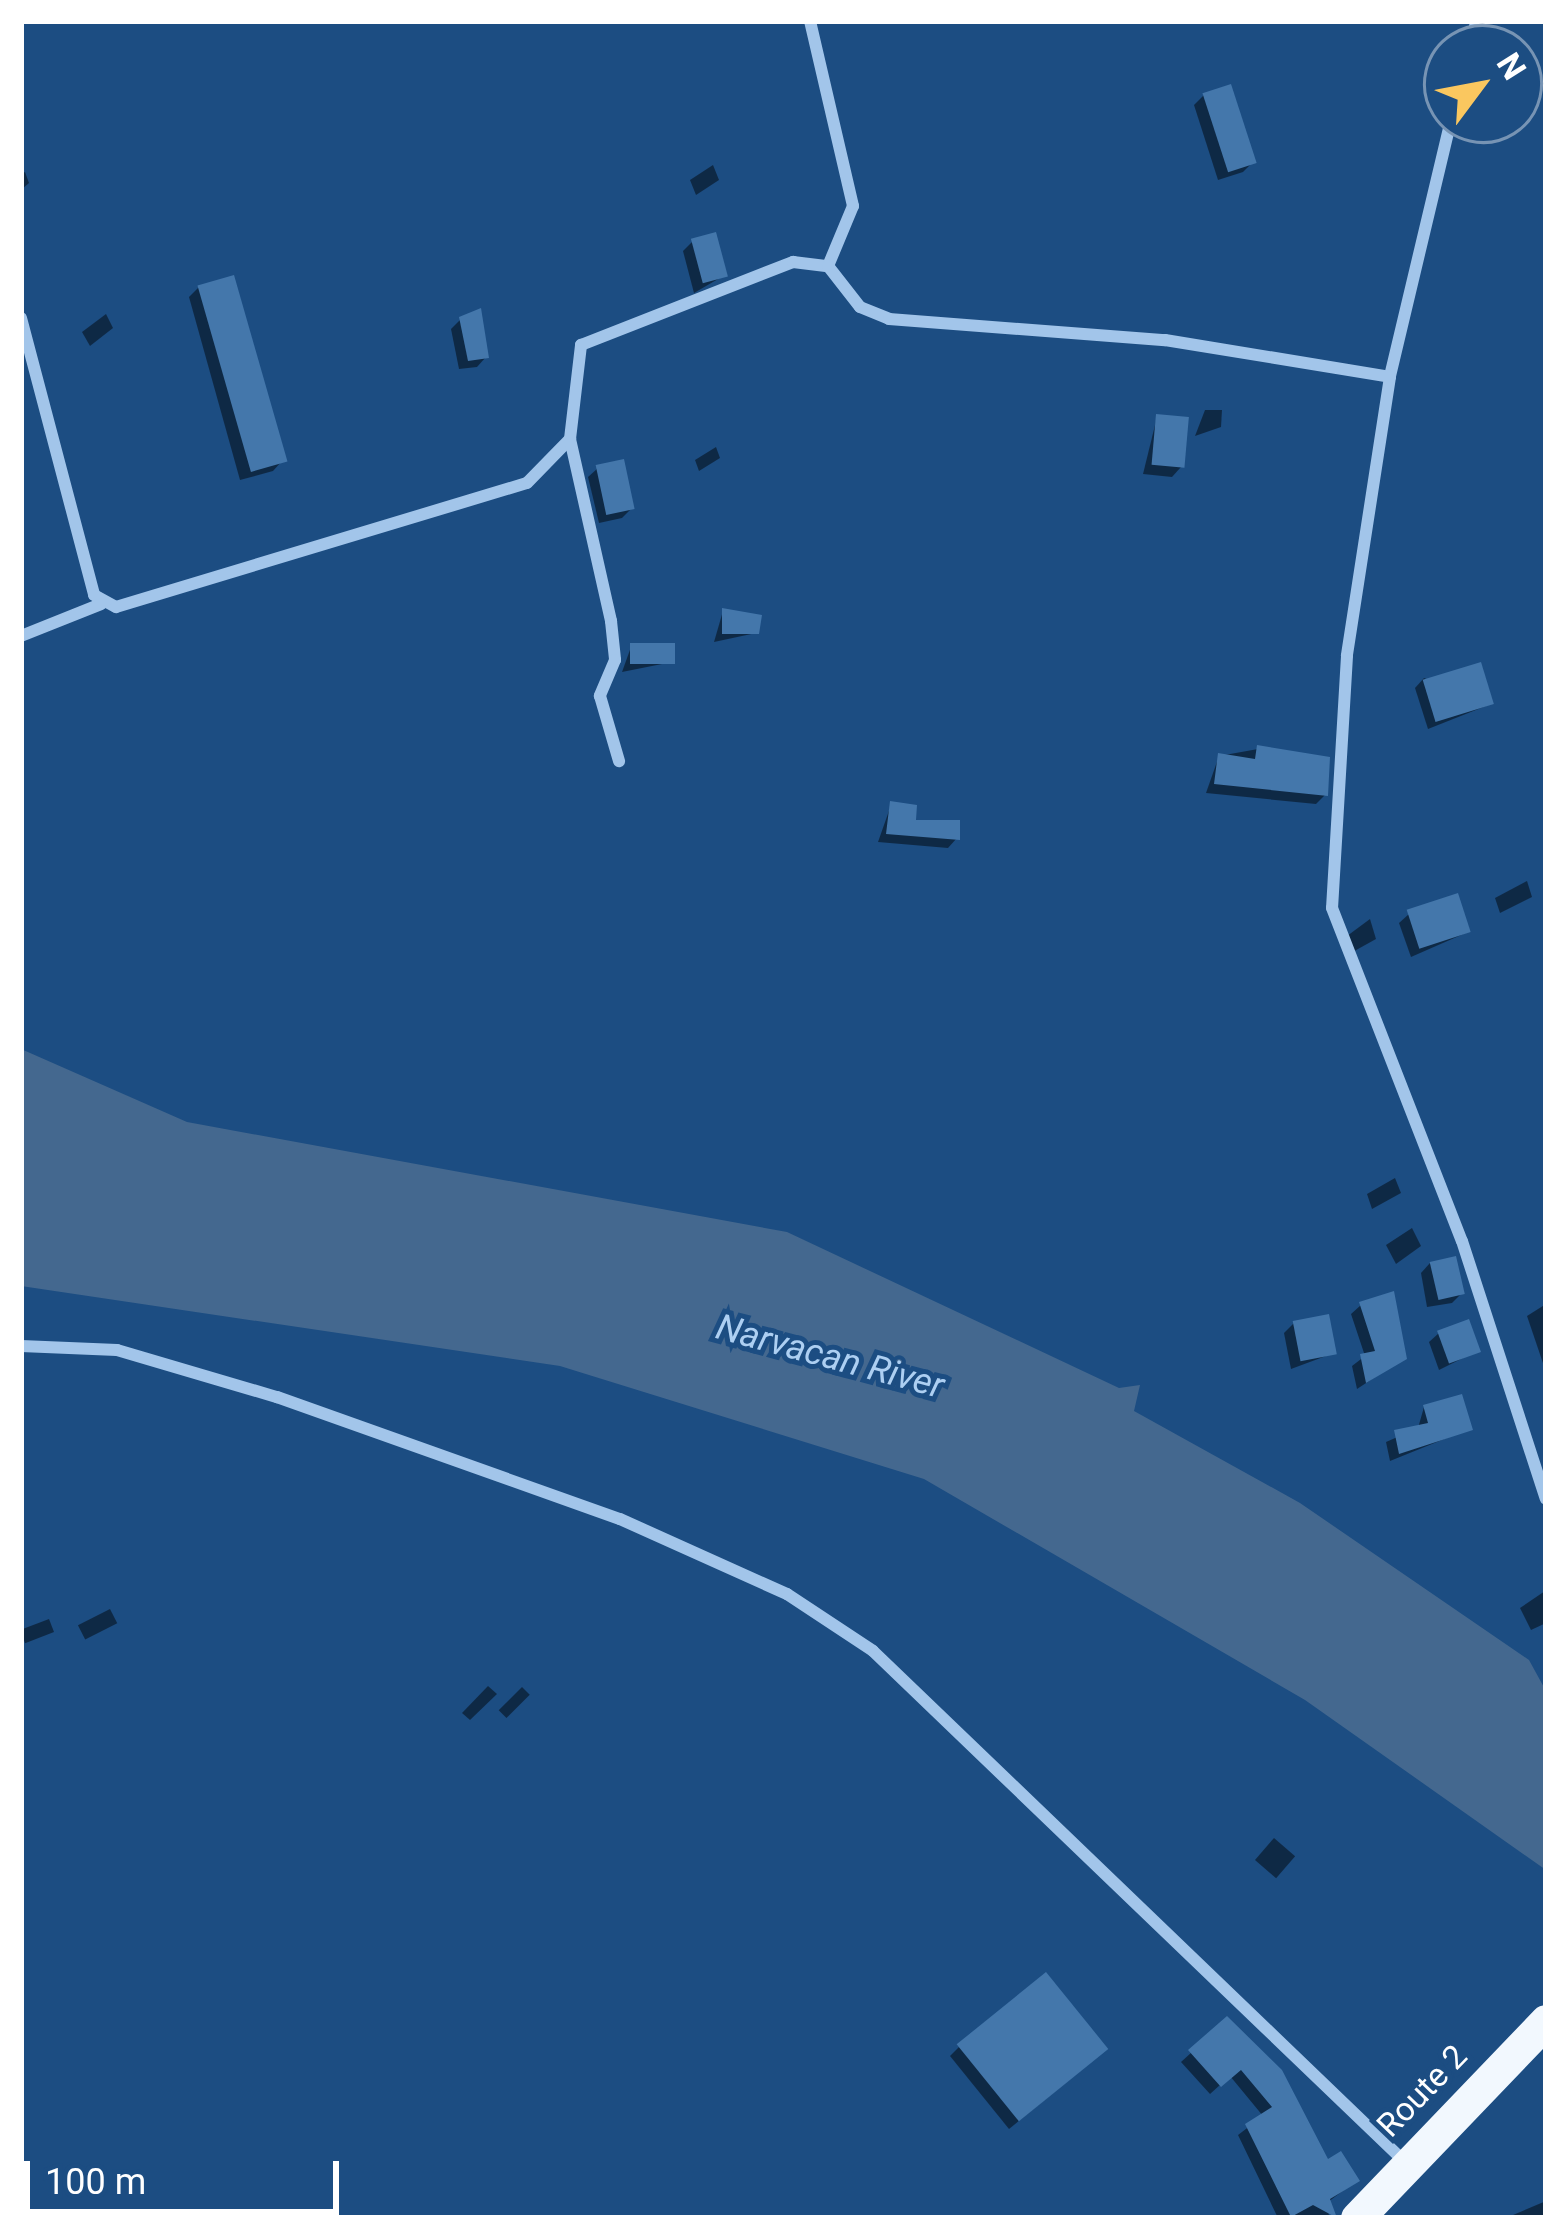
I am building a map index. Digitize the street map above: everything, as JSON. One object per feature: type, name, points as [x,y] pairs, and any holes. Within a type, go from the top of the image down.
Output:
[{"type":"highway","name":"Route 2","points":[[1357,2218],[1546,2021]]},
{"type":"street","points":[[810,21],[853,206],[828,266]]},
{"type":"street","points":[[1445,144],[1390,377],[1347,656],[1332,908],[1462,1241],[1546,1499]]},
{"type":"street","points":[[619,760],[600,696],[615,660],[611,621],[570,439],[585,342],[793,262],[828,266],[860,307],[889,319],[1165,340],[1390,377]]},
{"type":"street","points":[[21,317],[101,604]]},
{"type":"street","points":[[21,636],[101,604],[138,605],[527,483],[570,439]]},
{"type":"street","points":[[21,1346],[117,1350],[277,1397],[620,1519],[787,1594],[873,1651],[1406,2163]]},
{"type":"water","name":"Narvacan River","points":[[21,1049],[187,1122],[787,1232],[1119,1388],[1140,1385],[1134,1411],[1300,1503],[1529,1660],[1546,1691],[1546,1870],[1305,1700],[924,1479],[560,1366],[21,1286]]},
{"type":"building","points":[[1231,84],[1257,163],[1228,172],[1202,93]]},
{"type":"building","points":[[716,232],[728,276],[703,283],[691,239]]},
{"type":"building","points":[[234,275],[287,461],[251,472],[197,285]]},
{"type":"building","points":[[481,308],[489,358],[468,361],[459,317]]},
{"type":"building","points":[[1156,414],[1189,417],[1184,468],[1152,465]]},
{"type":"building","points":[[624,459],[635,509],[606,515],[596,465]]},
{"type":"building","points":[[722,608],[762,615],[759,634],[722,634]]},
{"type":"building","points":[[630,643],[675,643],[675,664],[630,664]]},
{"type":"building","points":[[1481,662],[1494,704],[1436,722],[1423,680]]},
{"type":"building","points":[[1257,745],[1330,757],[1328,796],[1214,784],[1218,753],[1255,759]]},
{"type":"building","points":[[890,801],[917,805],[916,820],[960,820],[960,840],[886,834]]},
{"type":"building","points":[[1458,893],[1471,932],[1419,949],[1407,910]]},
{"type":"building","points":[[1456,1256],[1465,1294],[1438,1300],[1430,1262]]},
{"type":"building","points":[[1394,1291],[1407,1359],[1366,1383],[1360,1354],[1375,1351],[1359,1302]]},
{"type":"building","points":[[1329,1314],[1337,1354],[1301,1361],[1293,1321]]},
{"type":"building","points":[[1469,1319],[1481,1352],[1449,1364],[1437,1331]]},
{"type":"building","points":[[1462,1394],[1473,1430],[1399,1454],[1394,1430],[1428,1423],[1423,1405]]},
{"type":"building","points":[[1046,1972],[1108,2049],[1019,2121],[957,2044]]},
{"type":"building","points":[[1227,2016],[1282,2070],[1328,2159],[1341,2151],[1360,2181],[1330,2199],[1337,2218],[1313,2205],[1291,2217],[1245,2124],[1272,2107],[1241,2070],[1221,2087],[1188,2050]]}]
